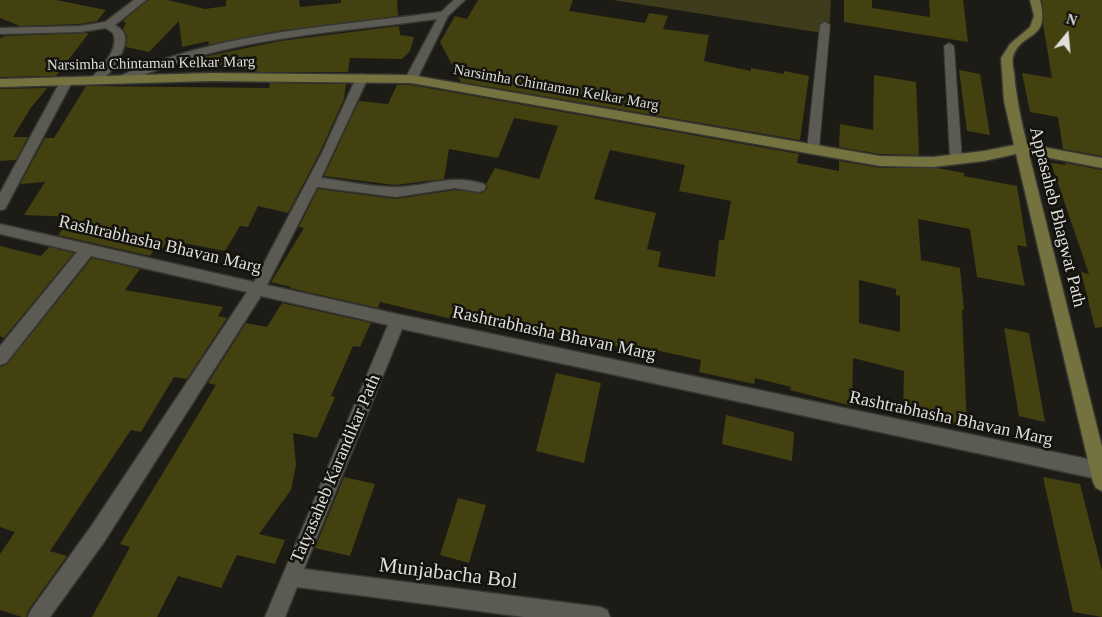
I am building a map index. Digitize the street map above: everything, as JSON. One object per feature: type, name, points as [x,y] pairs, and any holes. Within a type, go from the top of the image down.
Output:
[{"type":"street","points":[[0,32],[80,29],[108,25],[141,0]]},
{"type":"street","points":[[411,80],[444,15],[460,0]]},
{"type":"street","name":"Appasaheb Bhagwat Path","points":[[1035,0],[1039,16],[1035,28],[1014,46],[1008,58],[1010,101],[1101,475]]},
{"type":"street","points":[[124,79],[154,64],[231,42],[444,15]]},
{"type":"street","points":[[96,80],[113,59],[120,38],[118,31],[108,25]]},
{"type":"street","points":[[38,617],[97,535],[258,288],[313,182],[362,78]]},
{"type":"street","name":"Narsimha Chintaman Kelkar Marg","points":[[0,83],[124,79],[362,78],[411,80],[880,161],[933,162],[956,160],[1022,148],[1102,163]]},
{"type":"street","points":[[0,205],[66,82]]},
{"type":"street","points":[[313,182],[396,192],[455,183],[479,187]]},
{"type":"street","name":"Rashtrabhasha Bhavan Marg","points":[[0,229],[397,322],[1101,475]]},
{"type":"street","points":[[0,358],[88,249]]},
{"type":"street","name":"Tatyasaheb Karandikar Path","points":[[275,617],[397,322]]},
{"type":"street","name":"Munjabacha Bol","points":[[290,577],[600,617]]},
{"type":"lane","points":[[813,149],[825,25]]},
{"type":"lane","points":[[949,46],[956,160]]},
{"type":"shaded area","points":[[613,0],[831,0],[829,34]]},
{"type":"building","points":[[0,0],[56,0],[106,10],[97,21],[80,24],[20,26],[0,18]]},
{"type":"building","points":[[148,0],[168,0],[205,9],[226,6],[226,0],[299,0],[300,7],[341,3],[341,0],[397,0],[398,16],[278,31],[208,45],[209,41],[182,47],[179,21],[149,52],[126,47],[127,37],[123,29],[126,23],[123,21]]},
{"type":"building","points":[[478,0],[573,0],[569,11],[645,23],[649,13],[668,16],[663,29],[709,35],[704,61],[751,71],[751,68],[784,74],[784,71],[809,76],[800,140],[461,82],[440,42],[455,16],[467,19]]},
{"type":"building","points":[[844,0],[872,0],[872,8],[930,17],[929,0],[963,0],[968,42],[844,22]]},
{"type":"building","points":[[1042,0],[1102,0],[1102,156],[1063,149],[1058,117],[1030,112],[1022,73],[1052,78],[1043,24]]},
{"type":"building","points":[[399,26],[400,35],[414,37],[410,51],[402,59],[350,58],[348,72],[259,72],[200,61],[203,57],[280,41]]},
{"type":"building","points":[[89,33],[56,76],[0,77],[0,38],[5,36]]},
{"type":"building","points":[[959,70],[980,74],[990,135],[967,131]]},
{"type":"building","points":[[874,75],[916,82],[919,155],[880,154],[839,147],[840,124],[873,130]]},
{"type":"building","points":[[270,83],[346,84],[344,99],[320,152],[288,213],[258,206],[248,227],[240,226],[225,251],[168,240],[160,252],[154,250],[150,256],[58,235],[73,217],[24,215],[45,182],[20,184],[45,138],[54,138],[86,86],[269,88]]},
{"type":"building","points":[[397,85],[411,85],[799,154],[797,163],[839,171],[839,161],[880,168],[937,168],[964,173],[964,176],[1017,186],[1027,247],[1017,245],[1025,286],[977,277],[970,229],[918,219],[921,260],[960,268],[964,310],[962,310],[967,428],[903,411],[904,371],[853,358],[852,406],[790,390],[791,387],[755,378],[754,384],[699,372],[701,360],[646,348],[645,353],[502,319],[498,330],[380,302],[378,308],[271,282],[304,228],[299,227],[318,189],[396,199],[455,190],[482,193],[488,188],[486,184],[495,168],[539,179],[558,126],[514,118],[498,158],[449,149],[444,179],[395,185],[324,176],[359,101],[388,104]],"holes":[[[610,150],[685,165],[679,191],[731,201],[724,240],[719,240],[715,277],[658,267],[661,252],[647,249],[656,213],[594,199]],[[859,280],[896,289],[896,295],[900,296],[900,332],[859,323]]]},
{"type":"building","points":[[47,88],[30,109],[13,137],[28,137],[16,160],[0,161],[0,89]]},
{"type":"building","points":[[1051,163],[1066,165],[1065,163],[1102,170],[1102,327],[1095,328],[1081,272],[1089,274]]},
{"type":"building","points":[[0,246],[41,256],[49,247],[74,253],[4,338],[0,336]]},
{"type":"building","points":[[92,258],[140,269],[125,290],[223,307],[218,316],[227,318],[187,379],[174,377],[141,432],[131,430],[50,551],[67,556],[29,609],[26,617],[22,617],[0,610],[0,554],[15,532],[0,527],[0,367],[7,364]]},
{"type":"building","points":[[282,303],[371,323],[360,347],[353,346],[331,396],[335,397],[317,438],[293,433],[296,465],[291,490],[259,534],[285,540],[275,564],[237,555],[221,588],[178,576],[157,617],[92,617],[130,547],[120,544],[216,385],[208,383],[246,323],[267,327]]},
{"type":"building","points":[[1004,328],[1029,333],[1045,422],[1019,416]]},
{"type":"building","points":[[556,373],[601,383],[584,463],[536,451]]},
{"type":"building","points":[[726,415],[794,432],[792,461],[722,444]]},
{"type":"building","points":[[344,477],[375,484],[350,556],[315,548]]},
{"type":"building","points":[[1043,477],[1080,484],[1102,570],[1102,617],[1073,612]]},
{"type":"building","points":[[458,498],[486,505],[469,563],[440,555]]}]
